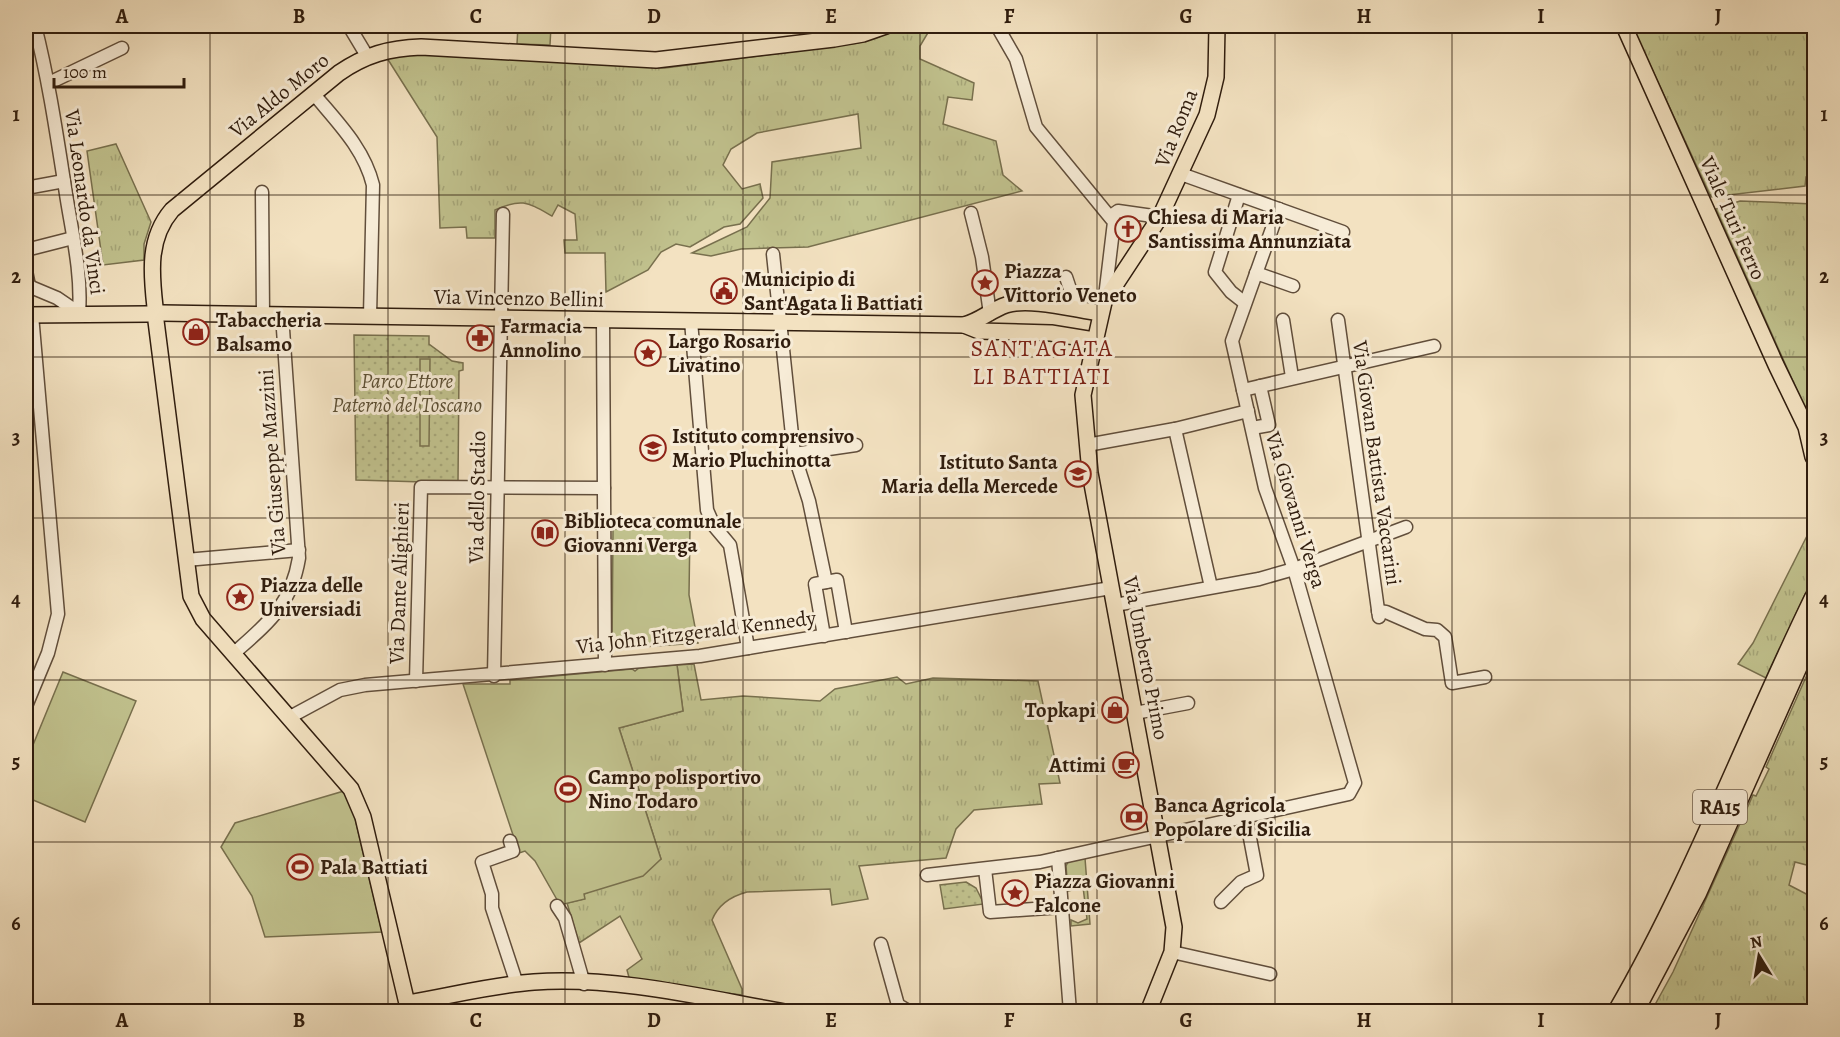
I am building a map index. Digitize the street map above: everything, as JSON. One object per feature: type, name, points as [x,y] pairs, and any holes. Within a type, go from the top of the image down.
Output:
[{"type":"highway","name":"RA15","points":[[1617,1011],[1649,957],[1684,887],[1815,598]]},
{"type":"highway","name":"RA15","points":[[1634,1011],[1697,893],[1815,630]]},
{"type":"main road","name":"Via Aldo Moro","points":[[408,1007],[363,818],[351,789],[203,620],[195,606],[186,560],[155,314],[153,251],[157,231],[180,202],[313,93],[339,73],[367,56],[388,49],[421,47],[645,59],[682,58],[834,39],[863,34],[886,26]]},
{"type":"main road","name":"Via Roma","points":[[1102,308],[1160,218],[1213,98],[1217,65],[1217,26]]},
{"type":"main road","name":"Viale Turi Ferro","points":[[1624,26],[1776,365],[1810,431],[1814,457]]},
{"type":"main road","points":[[987,321],[1006,305],[1021,302],[1077,310],[1102,308]]},
{"type":"main road","name":"Via Umberto Primo","points":[[1102,308],[1083,395],[1086,445],[1174,927],[1172,952],[1148,1011]]},
{"type":"main road","name":"Via Vincenzo Bellini","points":[[29,315],[79,313],[282,315],[964,325],[987,321]]},
{"type":"main road","points":[[987,321],[1094,340]]},
{"type":"main road","points":[[408,1007],[517,984],[584,984],[662,990],[724,1006],[785,1011]]},
{"type":"street","name":"Via Leonardo da Vinci","points":[[35,26],[49,83],[73,238],[81,294],[79,313]]},
{"type":"street","points":[[349,26],[367,56]]},
{"type":"street","points":[[997,26],[1016,59],[1036,127],[1112,219]]},
{"type":"street","points":[[49,83],[122,48]]},
{"type":"street","points":[[313,93],[351,138],[369,170],[372,185],[370,316]]},
{"type":"street","points":[[1181,174],[1343,232]]},
{"type":"street","points":[[26,188],[64,181]]},
{"type":"street","points":[[262,192],[263,315]]},
{"type":"street","points":[[1239,195],[1215,272],[1230,292],[1245,303]]},
{"type":"street","name":"Via Giovanni Verga","points":[[1246,817],[1349,794],[1354,789],[1355,783],[1294,569],[1265,488],[1232,341],[1279,209]]},
{"type":"street","points":[[1102,308],[1109,276],[1112,219],[1118,211],[1160,218]]},
{"type":"street","points":[[971,213],[982,257],[987,321]]},
{"type":"street","name":"Via dello Stadio","points":[[494,676],[499,318],[503,214]]},
{"type":"street","points":[[26,250],[73,238]]},
{"type":"street","points":[[773,254],[778,323],[794,454],[808,501],[825,579]]},
{"type":"street","points":[[26,272],[27,286],[57,298],[79,313]]},
{"type":"street","points":[[1256,273],[1293,286]]},
{"type":"street","points":[[1066,277],[1077,310]]},
{"type":"street","points":[[26,706],[48,653],[58,614],[29,315]]},
{"type":"street","name":"Via Giuseppe Mazzini","points":[[233,654],[278,613],[296,577],[299,550],[282,315]]},
{"type":"street","points":[[603,320],[605,665]]},
{"type":"street","points":[[1282,320],[1292,377]]},
{"type":"street","name":"Via Giovan Battista Vaccarini","points":[[1338,320],[1378,614],[1386,612],[1425,629],[1437,630],[1444,637],[1452,683],[1485,677]]},
{"type":"street","points":[[691,321],[707,510],[714,526],[730,545],[748,648]]},
{"type":"street","points":[[1243,390],[1434,346]]},
{"type":"street","points":[[1252,428],[1269,424],[1260,386]]},
{"type":"street","points":[[1086,445],[1175,429],[1248,411]]},
{"type":"street","points":[[1175,429],[1211,587]]},
{"type":"street","points":[[794,454],[856,445]]},
{"type":"street","name":"Via Dante Alighieri","points":[[416,681],[421,487],[497,487]]},
{"type":"street","points":[[497,487],[604,488]]},
{"type":"street","points":[[1115,605],[1259,579],[1294,569],[1406,527]]},
{"type":"street","points":[[186,560],[299,550]]},
{"type":"street","points":[[824,636],[815,584],[825,579],[837,580],[846,632]]},
{"type":"street","name":"Via John Fitzgerald Kennedy","points":[[290,717],[340,690],[416,681],[605,665],[748,648],[1111,588]]},
{"type":"street","points":[[1135,713],[1188,703]]},
{"type":"street","points":[[927,875],[1059,858],[1246,817],[1257,875],[1241,882],[1221,902]]},
{"type":"street","points":[[510,841],[513,851],[482,862],[492,894],[492,908],[517,984]]},
{"type":"street","points":[[1059,858],[1070,1011]]},
{"type":"street","points":[[985,869],[990,912],[1062,910]]},
{"type":"street","points":[[557,906],[565,918],[584,984]]},
{"type":"street","points":[[881,944],[898,1005],[910,1011]]},
{"type":"street","points":[[1172,952],[1270,974]]},
{"type":"green space","points":[[518,26],[551,26],[550,45],[517,44]]},
{"type":"green space","points":[[898,26],[932,26],[920,46],[920,59],[974,83],[972,100],[948,97],[943,124],[996,141],[1003,175],[1022,191],[808,247],[741,249],[711,256],[692,253],[747,227],[770,198],[772,162],[861,148],[858,114],[757,133],[731,149],[723,165],[742,189],[760,184],[763,198],[740,224],[724,227],[690,247],[676,244],[661,252],[648,270],[606,292],[605,253],[565,253],[564,240],[577,240],[575,214],[558,205],[552,216],[524,203],[512,204],[495,210],[495,238],[467,238],[466,227],[440,228],[437,137],[387,58],[417,54],[665,68],[858,43],[879,37]]},
{"type":"green space","points":[[1632,26],[1814,26],[1814,176],[1806,177],[1805,186],[1711,197]]},
{"type":"green space","points":[[116,144],[151,222],[144,244],[144,260],[103,265],[87,151]]},
{"type":"green space","points":[[1740,201],[1814,204],[1814,423],[1808,415],[1716,209]]},
{"type":"green space","name":"Parco Ettore Paternò del Toscano","points":[[354,335],[429,336],[429,344],[452,361],[463,363],[463,370],[459,371],[458,483],[356,480]]},
{"type":"green space","points":[[420,359],[430,359],[429,446],[420,446]]},
{"type":"green space","points":[[1814,522],[1814,575],[1766,678],[1738,664],[1753,643]]},
{"type":"green space","points":[[690,528],[689,595],[698,643],[612,649],[613,529]]},
{"type":"green space","points":[[1814,659],[1814,867],[1795,862],[1789,885],[1814,898],[1814,1004],[1808,1012],[1651,1012],[1673,972],[1753,795],[1756,796],[1769,769],[1766,767]]},
{"type":"green space","points":[[694,664],[701,700],[743,696],[820,701],[835,689],[897,677],[906,684],[933,678],[1038,681],[1060,783],[1039,784],[1042,804],[974,810],[956,829],[946,858],[859,866],[868,899],[832,905],[830,889],[747,892],[731,899],[718,910],[712,920],[742,989],[742,995],[630,981],[627,970],[642,959],[620,916],[579,943],[567,903],[584,899],[584,894],[661,859],[619,728],[683,711],[677,665]]},
{"type":"green space","name":"Campo polisportivo Nino Todaro","points":[[677,665],[683,711],[619,728],[661,859],[643,876],[584,894],[585,899],[560,905],[535,861],[525,851],[519,853],[463,684],[510,684],[510,680],[632,669],[635,671],[639,668]]},
{"type":"green space","points":[[63,672],[136,701],[85,822],[26,797],[26,762]]},
{"type":"green space","name":"Pala Battiati","points":[[344,791],[353,810],[382,932],[265,937],[252,896],[221,847],[235,823]]},
{"type":"green space","points":[[1085,858],[1090,924],[1071,926],[1071,920],[1078,923],[1087,919],[1083,887],[1077,882],[1072,890],[1068,891],[1066,866],[1068,862]]},
{"type":"green space","points":[[966,882],[976,888],[984,904],[944,909],[940,885]]},
{"type":"place","name":"Chiesa di Maria Santissima Annunziata","points":[[1128,229]]},
{"type":"place","name":"Piazza Vittorio Veneto","points":[[985,283]]},
{"type":"place","name":"Municipio di Sant'Agata li Battiati","points":[[724,291]]},
{"type":"place","name":"Tabaccheria Balsamo","points":[[196,332]]},
{"type":"place","name":"Farmacia Annolino","points":[[480,338]]},
{"type":"place","name":"Largo Rosario Livatino","points":[[648,353]]},
{"type":"place","name":"Istituto comprensivo Mario Pluchinotta","points":[[653,448]]},
{"type":"place","name":"Istituto Santa Maria della Mercede","points":[[1078,474]]},
{"type":"place","name":"Biblioteca comunale Giovanni Verga","points":[[545,533]]},
{"type":"place","name":"Piazza delle Universiadi","points":[[240,597]]},
{"type":"place","name":"Topkapi","points":[[1115,710]]},
{"type":"place","name":"Attimi","points":[[1126,765]]},
{"type":"place","name":"Campo polisportivo Nino Todaro","points":[[568,789]]},
{"type":"place","name":"Banca Agricola Popolare di Sicilia","points":[[1134,817]]},
{"type":"place","name":"Pala Battiati","points":[[300,867]]},
{"type":"place","name":"Piazza Giovanni Falcone","points":[[1015,893]]},
{"type":"district","name":"SANT'AGATA LI BATTIATI","points":[[1042,362]]}]
